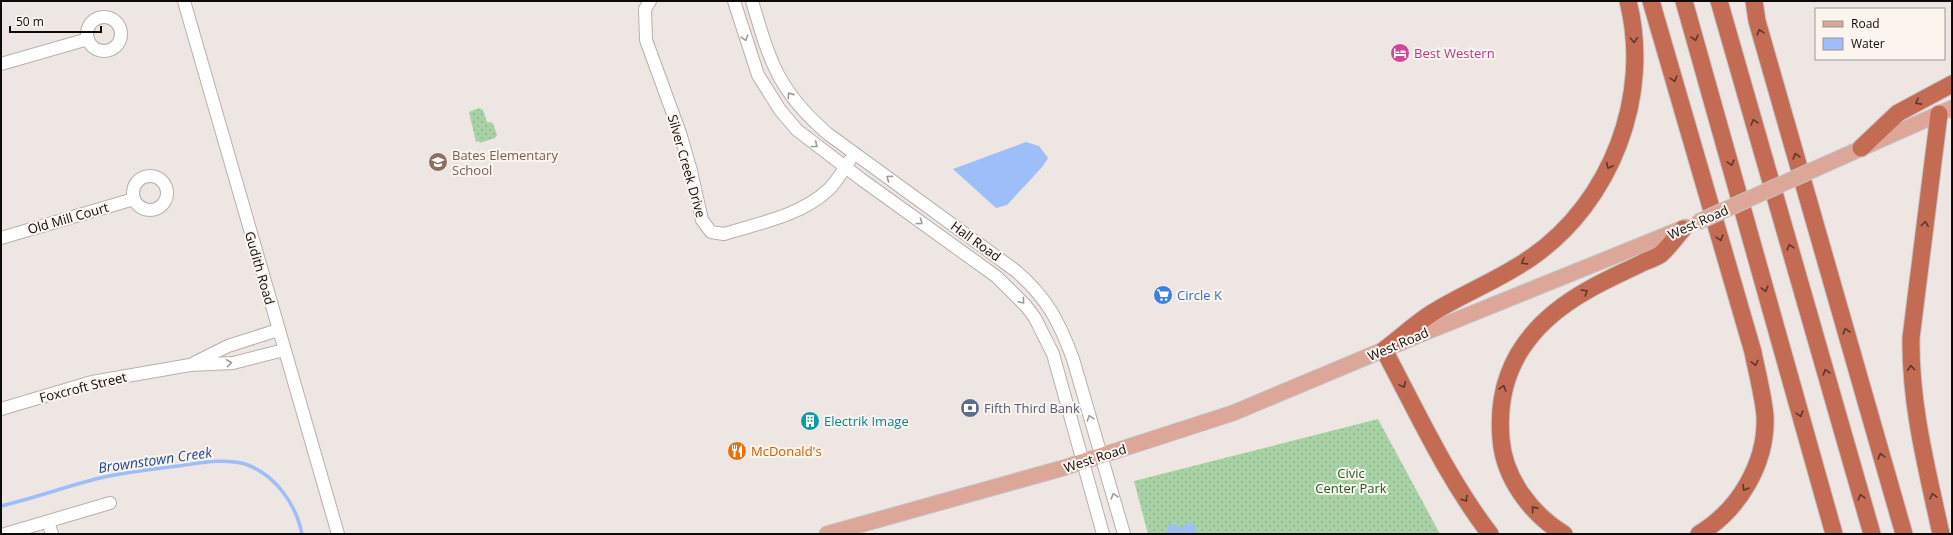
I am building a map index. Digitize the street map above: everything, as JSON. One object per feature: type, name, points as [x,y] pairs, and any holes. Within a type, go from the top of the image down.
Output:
[{"type":"highway","points":[[1490,534],[1475,514],[1452,476],[1384,350],[1431,314],[1532,257],[1569,225],[1593,194],[1604,177],[1620,141],[1630,103],[1634,51],[1628,1]]},
{"type":"highway","points":[[1651,1],[1753,352],[1762,392],[1765,417],[1763,442],[1753,474],[1743,493],[1720,519],[1700,534]]},
{"type":"highway","points":[[1684,1],[1834,534]]},
{"type":"highway","points":[[1719,1],[1872,534]]},
{"type":"highway","points":[[1754,1],[1757,21],[1904,534]]},
{"type":"highway","points":[[1861,148],[1898,113],[1952,84]]},
{"type":"highway","points":[[1941,534],[1919,435],[1913,398],[1910,338],[1945,111]]},
{"type":"highway","points":[[1564,534],[1546,522],[1528,503],[1514,481],[1506,462],[1501,444],[1499,422],[1501,395],[1507,374],[1526,340],[1551,316],[1587,290],[1661,254],[1683,229]]},
{"type":"main road","name":"West Road","points":[[827,534],[904,514],[1083,462],[1233,412],[1683,229],[1945,111]]},
{"type":"street","name":"Gudith Road","points":[[184,1],[338,534]]},
{"type":"street","name":"Silver Creek Drive","points":[[650,1],[645,9],[646,40],[680,133],[702,220],[707,229],[716,234],[724,234],[801,208],[814,202],[828,190],[855,153]]},
{"type":"street","name":"Hall Road","points":[[734,1],[751,56],[768,93],[797,130],[845,167],[983,267],[1016,294],[1035,318],[1047,340],[1059,372],[1103,534]]},
{"type":"street","name":"Hall Road","points":[[752,1],[766,48],[783,84],[811,119],[993,254],[1033,286],[1050,308],[1063,332],[1102,456],[1124,534]]},
{"type":"street","points":[[1,64],[88,39]]},
{"type":"street","name":"Old Mill Court","points":[[1,238],[134,199]]},
{"type":"street","points":[[983,267],[993,254]]},
{"type":"street","name":"Foxcroft Street","points":[[190,366],[228,346],[278,330]]},
{"type":"street","points":[[1047,340],[1063,332]]},
{"type":"street","name":"Foxcroft Street","points":[[1,409],[92,382],[190,366],[233,363],[284,350]]},
{"type":"street","points":[[5,534],[110,503]]},
{"type":"street","points":[[48,522],[52,534]]},
{"type":"green space","points":[[479,108],[483,110],[487,122],[493,123],[497,135],[495,138],[480,143],[479,141],[476,142],[469,112]]},
{"type":"green space","name":"Civic Center Park","points":[[1378,419],[1440,534],[1148,534],[1134,481]]},
{"type":"water","points":[[1026,142],[1039,146],[1048,158],[1043,166],[1007,205],[996,208],[953,169]]},
{"type":"water","points":[[1189,522],[1196,526],[1196,534],[1166,534],[1170,523],[1181,528]]},
{"type":"waterway","name":"Brownstown Creek","points":[[1,506],[110,476],[203,462],[229,461],[245,464],[256,469],[275,483],[289,501],[295,512],[302,534]]},
{"type":"place","name":"Best Western","points":[[1400,53]]},
{"type":"place","name":"Bates Elementary School","points":[[438,162]]},
{"type":"place","name":"Circle K","points":[[1163,295]]},
{"type":"place","name":"Fifth Third Bank","points":[[970,408]]},
{"type":"place","name":"Electrik Image","points":[[810,421]]},
{"type":"place","name":"McDonald's","points":[[737,451]]}]
